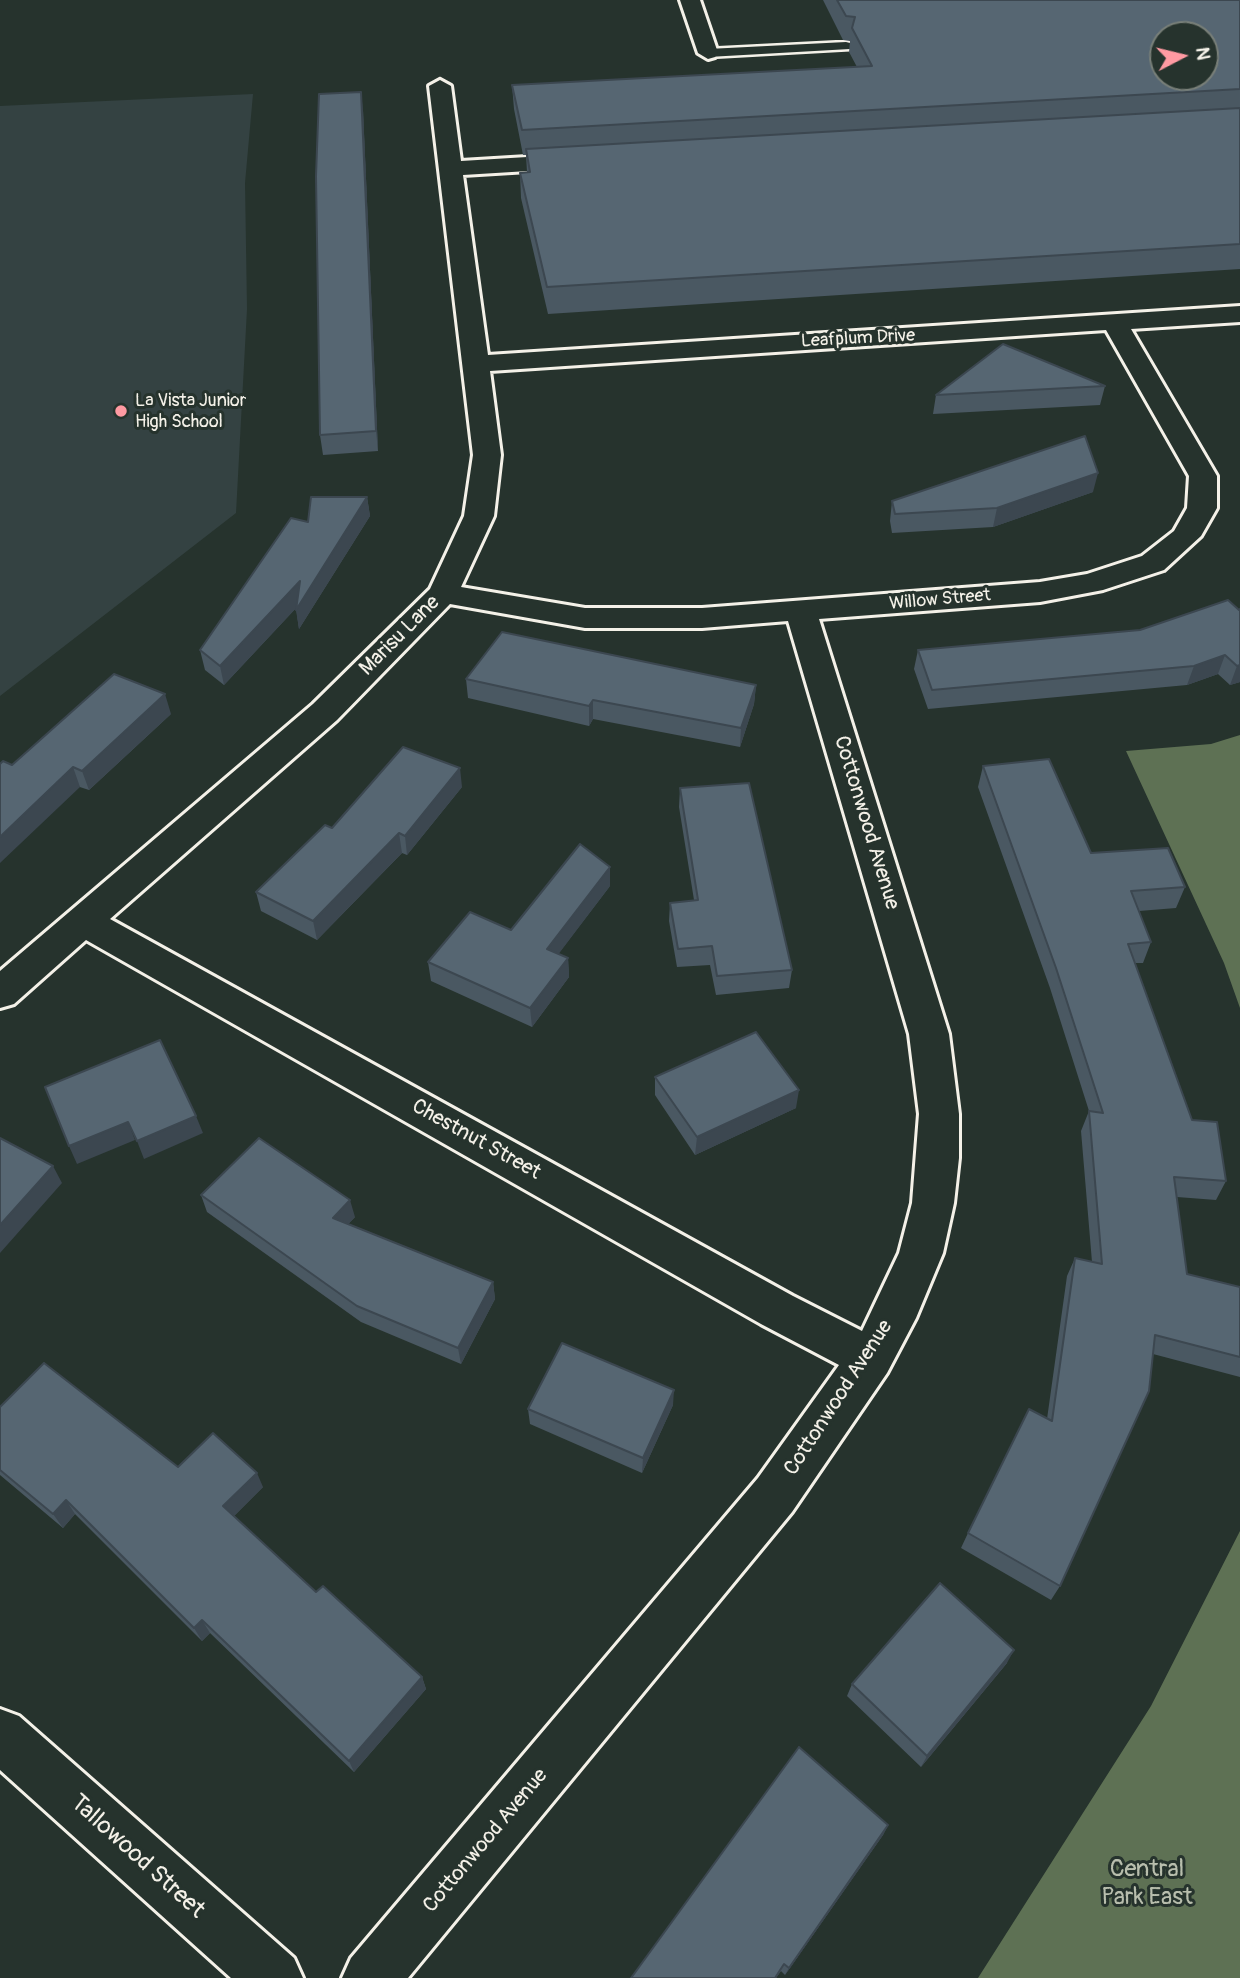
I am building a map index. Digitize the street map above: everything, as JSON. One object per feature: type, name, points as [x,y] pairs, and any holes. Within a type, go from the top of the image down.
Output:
[{"type":"street","points":[[691,0],[708,53]]},
{"type":"street","name":"Marisu Lane","points":[[0,993],[325,712],[443,593],[479,516],[487,455],[440,86]]},
{"type":"street","points":[[450,169],[603,160]]},
{"type":"street","name":"Leafplum Drive","points":[[476,364],[1240,314]]},
{"type":"street","name":"Willow Street","points":[[443,593],[585,618],[702,618],[1040,592],[1092,583],[1153,563],[1186,536],[1202,508],[1203,476],[1115,323]]},
{"type":"street","name":"Cottonwood Avenue","points":[[371,1978],[775,1495],[871,1358],[900,1304],[921,1253],[933,1203],[939,1114],[936,1079],[922,1009],[801,612]]},
{"type":"street","name":"Chestnut Street","points":[[82,920],[777,1310],[871,1358]]},
{"type":"street","name":"Tallowood Street","points":[[0,1735],[274,1978]]},
{"type":"lane","points":[[708,53],[846,46]]},
{"type":"shaded area","name":"La Vista Junior High School","points":[[253,94],[245,183],[247,309],[236,513],[0,696],[0,106]]},
{"type":"green space","points":[[1240,735],[1240,1008],[1224,963],[1126,751],[1211,744]]},
{"type":"green space","name":"Central Park East","points":[[1240,1531],[1240,1978],[978,1978],[1151,1706]]},
{"type":"building","points":[[837,0],[1240,0],[1240,89],[1219,90],[1219,21],[1149,21],[1149,91],[1205,91],[522,130],[512,85],[872,66],[852,28],[855,17],[846,16]]},
{"type":"building","points":[[361,92],[376,431],[320,435],[316,176],[319,94]]},
{"type":"building","points":[[1240,108],[1240,244],[547,287],[520,173],[530,172],[526,149]]},
{"type":"building","points":[[1003,344],[1105,386],[936,395]]},
{"type":"building","points":[[1085,436],[1098,473],[997,508],[895,514],[892,501]]},
{"type":"building","points":[[311,497],[367,497],[296,610],[300,581],[220,666],[200,650],[291,518],[308,522]]},
{"type":"building","points":[[1228,600],[1240,609],[1240,665],[1237,666],[1225,655],[1194,666],[932,690],[918,650],[1140,630]]},
{"type":"building","points":[[502,632],[756,685],[741,728],[593,700],[589,706],[466,679]]},
{"type":"building","points":[[114,674],[165,694],[82,771],[73,767],[0,837],[0,764],[3,761],[12,765]]},
{"type":"building","points":[[403,747],[460,768],[405,836],[399,833],[313,921],[256,892],[325,825],[332,828]]},
{"type":"building","points":[[1049,759],[1091,853],[1168,848],[1185,887],[1131,891],[1151,942],[1128,944],[1192,1120],[1217,1122],[1226,1181],[1174,1177],[1187,1274],[1240,1287],[1240,1357],[1155,1335],[1149,1391],[1060,1586],[968,1533],[1029,1409],[1052,1421],[1075,1258],[1102,1264],[1089,1111],[1103,1113],[1056,968],[983,766]]},
{"type":"building","points":[[749,783],[792,970],[717,976],[712,946],[678,949],[670,903],[698,900],[680,788]]},
{"type":"building","points":[[580,844],[610,867],[547,949],[568,958],[530,1008],[428,962],[470,912],[511,930]]},
{"type":"building","points":[[756,1032],[799,1090],[697,1137],[655,1077]]},
{"type":"building","points":[[160,1040],[196,1116],[137,1141],[128,1122],[69,1146],[45,1087]]},
{"type":"building","points":[[0,1138],[53,1166],[0,1225]]},
{"type":"building","points":[[259,1138],[350,1200],[333,1218],[493,1282],[458,1348],[357,1306],[201,1195]]},
{"type":"building","points":[[562,1343],[674,1390],[643,1458],[528,1409]]},
{"type":"building","points":[[44,1363],[178,1467],[213,1433],[257,1473],[223,1506],[316,1592],[323,1586],[422,1677],[349,1761],[202,1620],[194,1628],[66,1500],[53,1514],[0,1470],[0,1407]]},
{"type":"building","points":[[940,1583],[1014,1650],[927,1756],[852,1684]]},
{"type":"building","points":[[799,1747],[888,1825],[789,1968],[784,1964],[775,1978],[631,1978]]},
{"type":"place","name":"La Vista Junior High School","points":[[121,411]]}]
